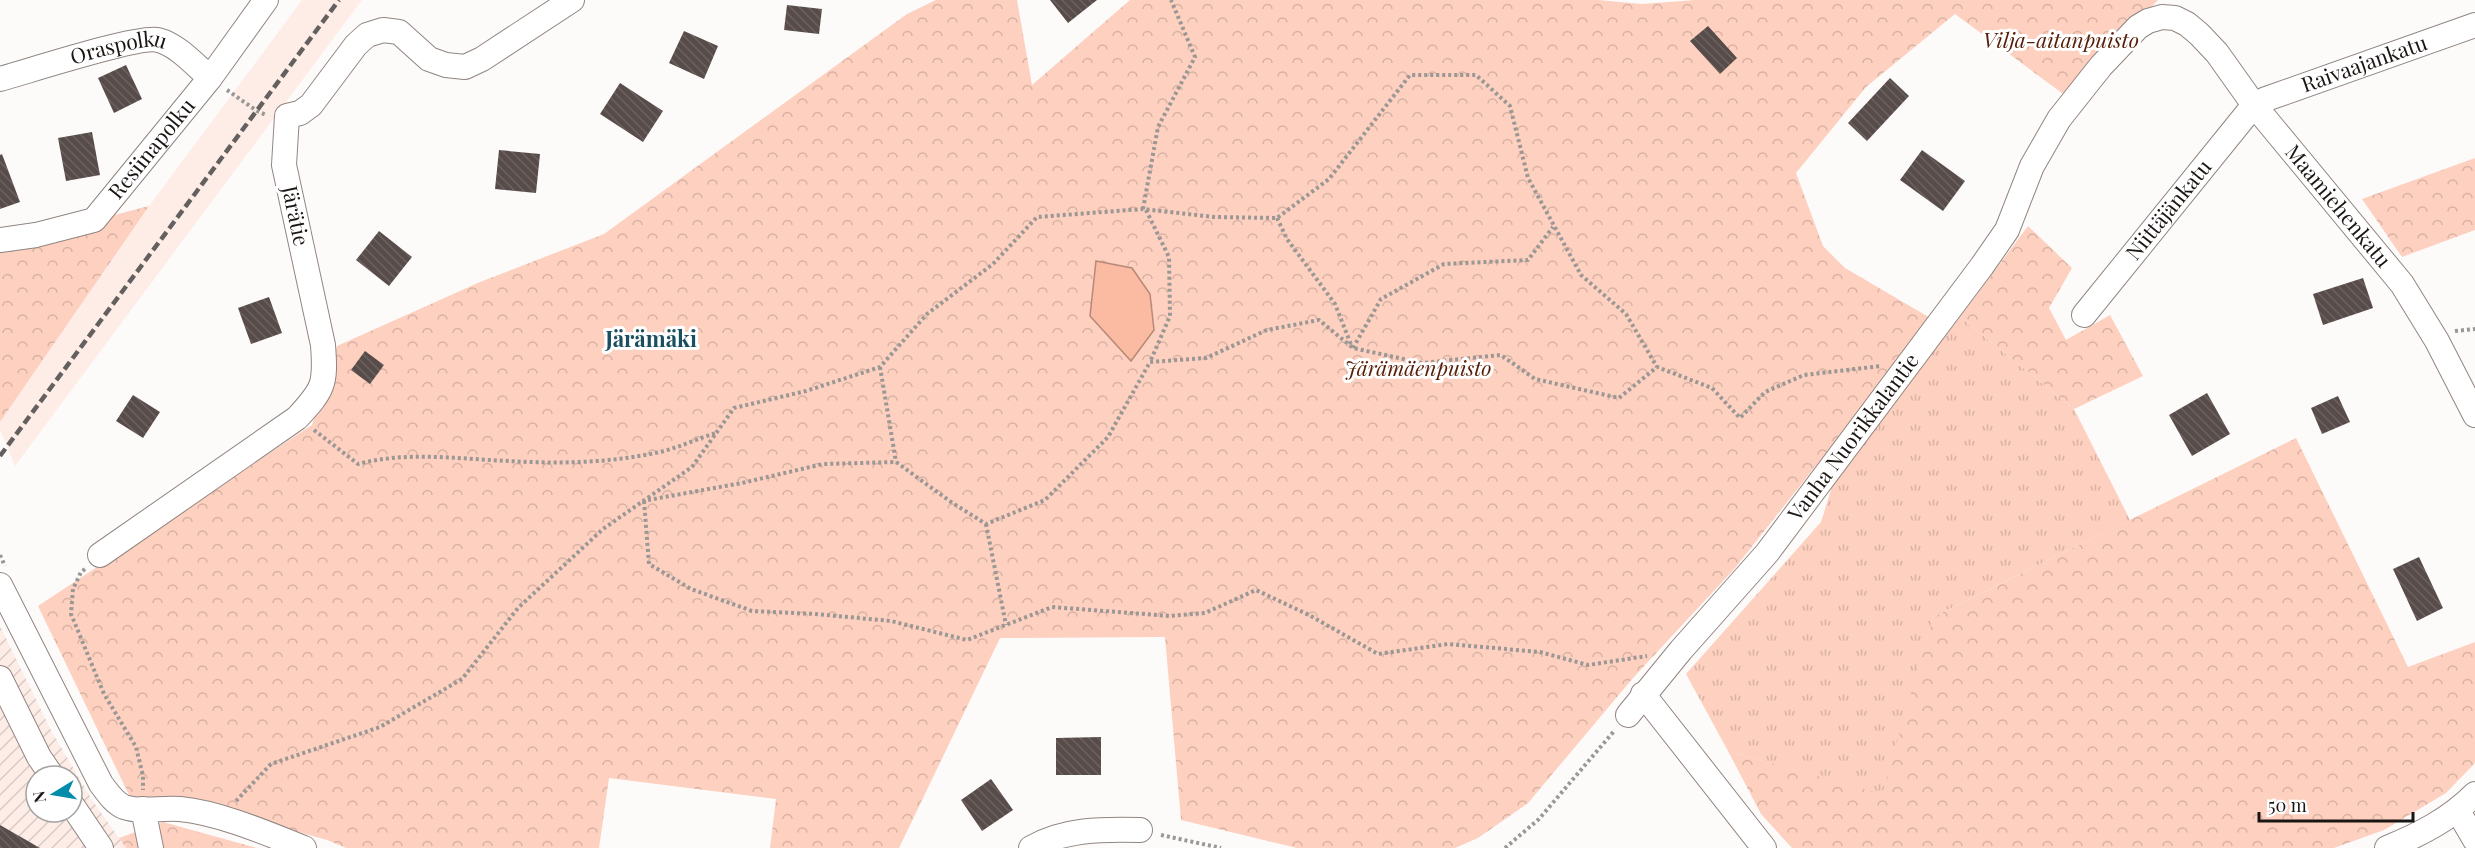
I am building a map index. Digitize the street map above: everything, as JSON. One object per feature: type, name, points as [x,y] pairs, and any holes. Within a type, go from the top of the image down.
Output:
[{"type":"street","name":"Resiinapolku","points":[[0,240],[36,235],[94,220],[210,78],[266,0]]},
{"type":"street","points":[[287,116],[300,113],[311,105],[356,45],[367,35],[383,30],[399,32],[429,59],[446,66],[465,66],[482,59],[572,0]]},
{"type":"street","name":"Vanha Nuorikkalantie","points":[[1628,715],[1643,694],[1767,553],[1982,266],[2007,230],[2032,166],[2059,119],[2101,66],[2138,27],[2162,17],[2175,18]]},
{"type":"street","name":"Maamiehenkatu","points":[[2175,18],[2199,34],[2217,54],[2254,105],[2402,284],[2437,341],[2475,415]]},
{"type":"street","name":"Raivaajankatu","points":[[2254,105],[2475,24]]},
{"type":"street","name":"Oraspolku","points":[[0,79],[131,43],[155,39],[169,44],[210,78]]},
{"type":"street","name":"Niittäjänkatu","points":[[2084,315],[2254,105]]},
{"type":"street","name":"Järätie","points":[[100,555],[297,418],[322,388],[325,372],[323,345],[284,165],[287,116]]},
{"type":"street","points":[[0,585],[101,784],[114,800],[123,806],[143,809],[178,808],[248,826],[304,848]]},
{"type":"street","points":[[0,678],[44,764]]},
{"type":"street","points":[[1643,694],[1764,848]]},
{"type":"street","points":[[2387,848],[2430,829],[2458,811],[2475,794]]},
{"type":"street","points":[[143,809],[151,848]]},
{"type":"street","points":[[2458,811],[2475,840]]},
{"type":"street","points":[[84,823],[101,848]]},
{"type":"street","points":[[1030,848],[1069,833],[1097,829],[1140,830]]},
{"type":"path","points":[[986,524],[1045,500],[1108,437],[1150,362],[1170,316],[1169,257],[1144,209],[1158,127],[1195,57],[1171,0]]},
{"type":"path","points":[[219,819],[271,764],[380,727],[462,679],[518,608],[603,529],[692,467],[734,408],[806,391],[880,367],[927,314],[993,264],[1037,217],[1144,209],[1214,217],[1277,218],[1329,179],[1410,75],[1476,75],[1510,106],[1528,178],[1581,275],[1626,314],[1658,367],[1712,388],[1740,418],[1765,392],[1804,375],[1910,362]]},
{"type":"path","points":[[210,78],[257,111],[276,118],[287,116]]},
{"type":"path","points":[[1277,218],[1287,239],[1335,304],[1353,348]]},
{"type":"path","points":[[1353,348],[1381,298],[1444,264],[1528,260],[1553,227]]},
{"type":"path","points":[[1150,362],[1206,358],[1267,330],[1319,320],[1353,348],[1422,363],[1501,355],[1535,379],[1619,398],[1658,367]]},
{"type":"path","points":[[880,367],[896,462]]},
{"type":"path","points":[[297,418],[358,464],[381,458],[441,457],[511,462],[579,462],[657,453],[717,432]]},
{"type":"path","points":[[644,500],[742,483],[823,464],[896,462],[986,524],[1006,625]]},
{"type":"path","points":[[644,500],[649,564],[692,589],[752,611],[891,621],[967,640],[1052,607],[1170,616],[1205,613],[1256,590],[1309,615],[1378,654],[1448,644],[1540,652],[1588,665],[1681,651]]},
{"type":"path","points":[[100,555],[81,572],[73,590],[71,614],[104,694],[136,747],[143,776],[143,809]]},
{"type":"path","points":[[1505,848],[1539,819],[1628,715]]},
{"type":"path","points":[[1140,830],[1221,848]]},
{"type":"shaded area","points":[[302,0],[362,0],[15,466],[0,430],[0,422],[149,206]]},
{"type":"shaded area","points":[[1096,261],[1132,268],[1150,294],[1154,330],[1131,361],[1090,316]]},
{"type":"shaded area","points":[[0,626],[51,730],[71,764],[24,764],[24,824],[84,824],[84,786],[126,848],[0,848]]},
{"type":"green space","name":"Järämäenpuisto","points":[[936,0],[1017,0],[1032,85],[1130,0],[1598,0],[1642,4],[1695,0],[2158,0],[2066,96],[1955,14],[1866,87],[1796,173],[1823,246],[1845,268],[1932,319],[1735,568],[1633,678],[1528,803],[1478,838],[1455,848],[1297,848],[1181,820],[1165,637],[1000,638],[899,848],[770,848],[776,799],[609,778],[599,848],[346,848],[327,840],[187,801],[130,797],[38,606],[312,425],[337,346],[480,282],[604,234],[907,14]]},
{"type":"green space","points":[[2475,158],[2475,230],[2402,257],[2362,199]]},
{"type":"green space","points":[[149,206],[0,422],[0,236],[80,224]]},
{"type":"green space","points":[[2028,226],[2072,268],[2049,308],[2066,340],[2110,315],[2143,376],[2074,409],[1960,317]]},
{"type":"green space","points":[[1960,317],[2074,409],[2130,520],[1933,617],[1883,795],[1728,751],[1686,674],[1821,522],[1845,445],[1919,360],[1934,351]]},
{"type":"green space","points":[[2296,438],[2408,667],[2475,642],[2475,763],[2446,793],[2384,830],[2334,848],[1792,848],[1761,814],[1728,751],[1882,794],[1933,617]]},
{"type":"green space","points":[[163,822],[257,848],[126,848],[119,838]]},
{"type":"building","points":[[1050,0],[1097,0],[1068,23]]},
{"type":"building","points":[[787,5],[822,9],[819,34],[784,30]]},
{"type":"building","points":[[1708,26],[1737,58],[1720,74],[1690,41]]},
{"type":"building","points":[[684,31],[718,46],[704,79],[669,63]]},
{"type":"building","points":[[126,65],[142,99],[114,113],[98,78]]},
{"type":"building","points":[[1890,78],[1909,96],[1867,141],[1848,123]]},
{"type":"building","points":[[620,83],[663,111],[643,142],[600,114]]},
{"type":"building","points":[[92,132],[100,175],[66,181],[58,138]]},
{"type":"building","points":[[499,150],[540,154],[536,193],[495,189]]},
{"type":"building","points":[[1922,150],[1965,181],[1943,211],[1900,180]]},
{"type":"building","points":[[2,154],[20,202],[0,209],[0,155]]},
{"type":"building","points":[[379,231],[412,257],[389,286],[356,260]]},
{"type":"building","points":[[2363,278],[2373,308],[2323,325],[2313,294]]},
{"type":"building","points":[[269,297],[282,333],[251,344],[238,308]]},
{"type":"building","points":[[365,351],[384,365],[370,384],[351,370]]},
{"type":"building","points":[[2207,393],[2230,434],[2192,456],[2169,415]]},
{"type":"building","points":[[133,395],[160,412],[143,438],[116,421]]},
{"type":"building","points":[[2338,396],[2350,422],[2322,434],[2311,408]]},
{"type":"building","points":[[2419,557],[2443,608],[2417,621],[2393,569]]},
{"type":"building","points":[[1101,737],[1101,775],[1056,775],[1056,738]]},
{"type":"building","points":[[991,779],[1013,810],[982,831],[961,800]]},
{"type":"building","points":[[0,825],[40,848],[0,848]]},
{"type":"railway","points":[[0,456],[339,0]]},
{"type":"district","name":"Järämäki","points":[[651,339]]},
{"type":"park label","name":"Vilja-aitanpuisto","points":[[2061,41]]}]
